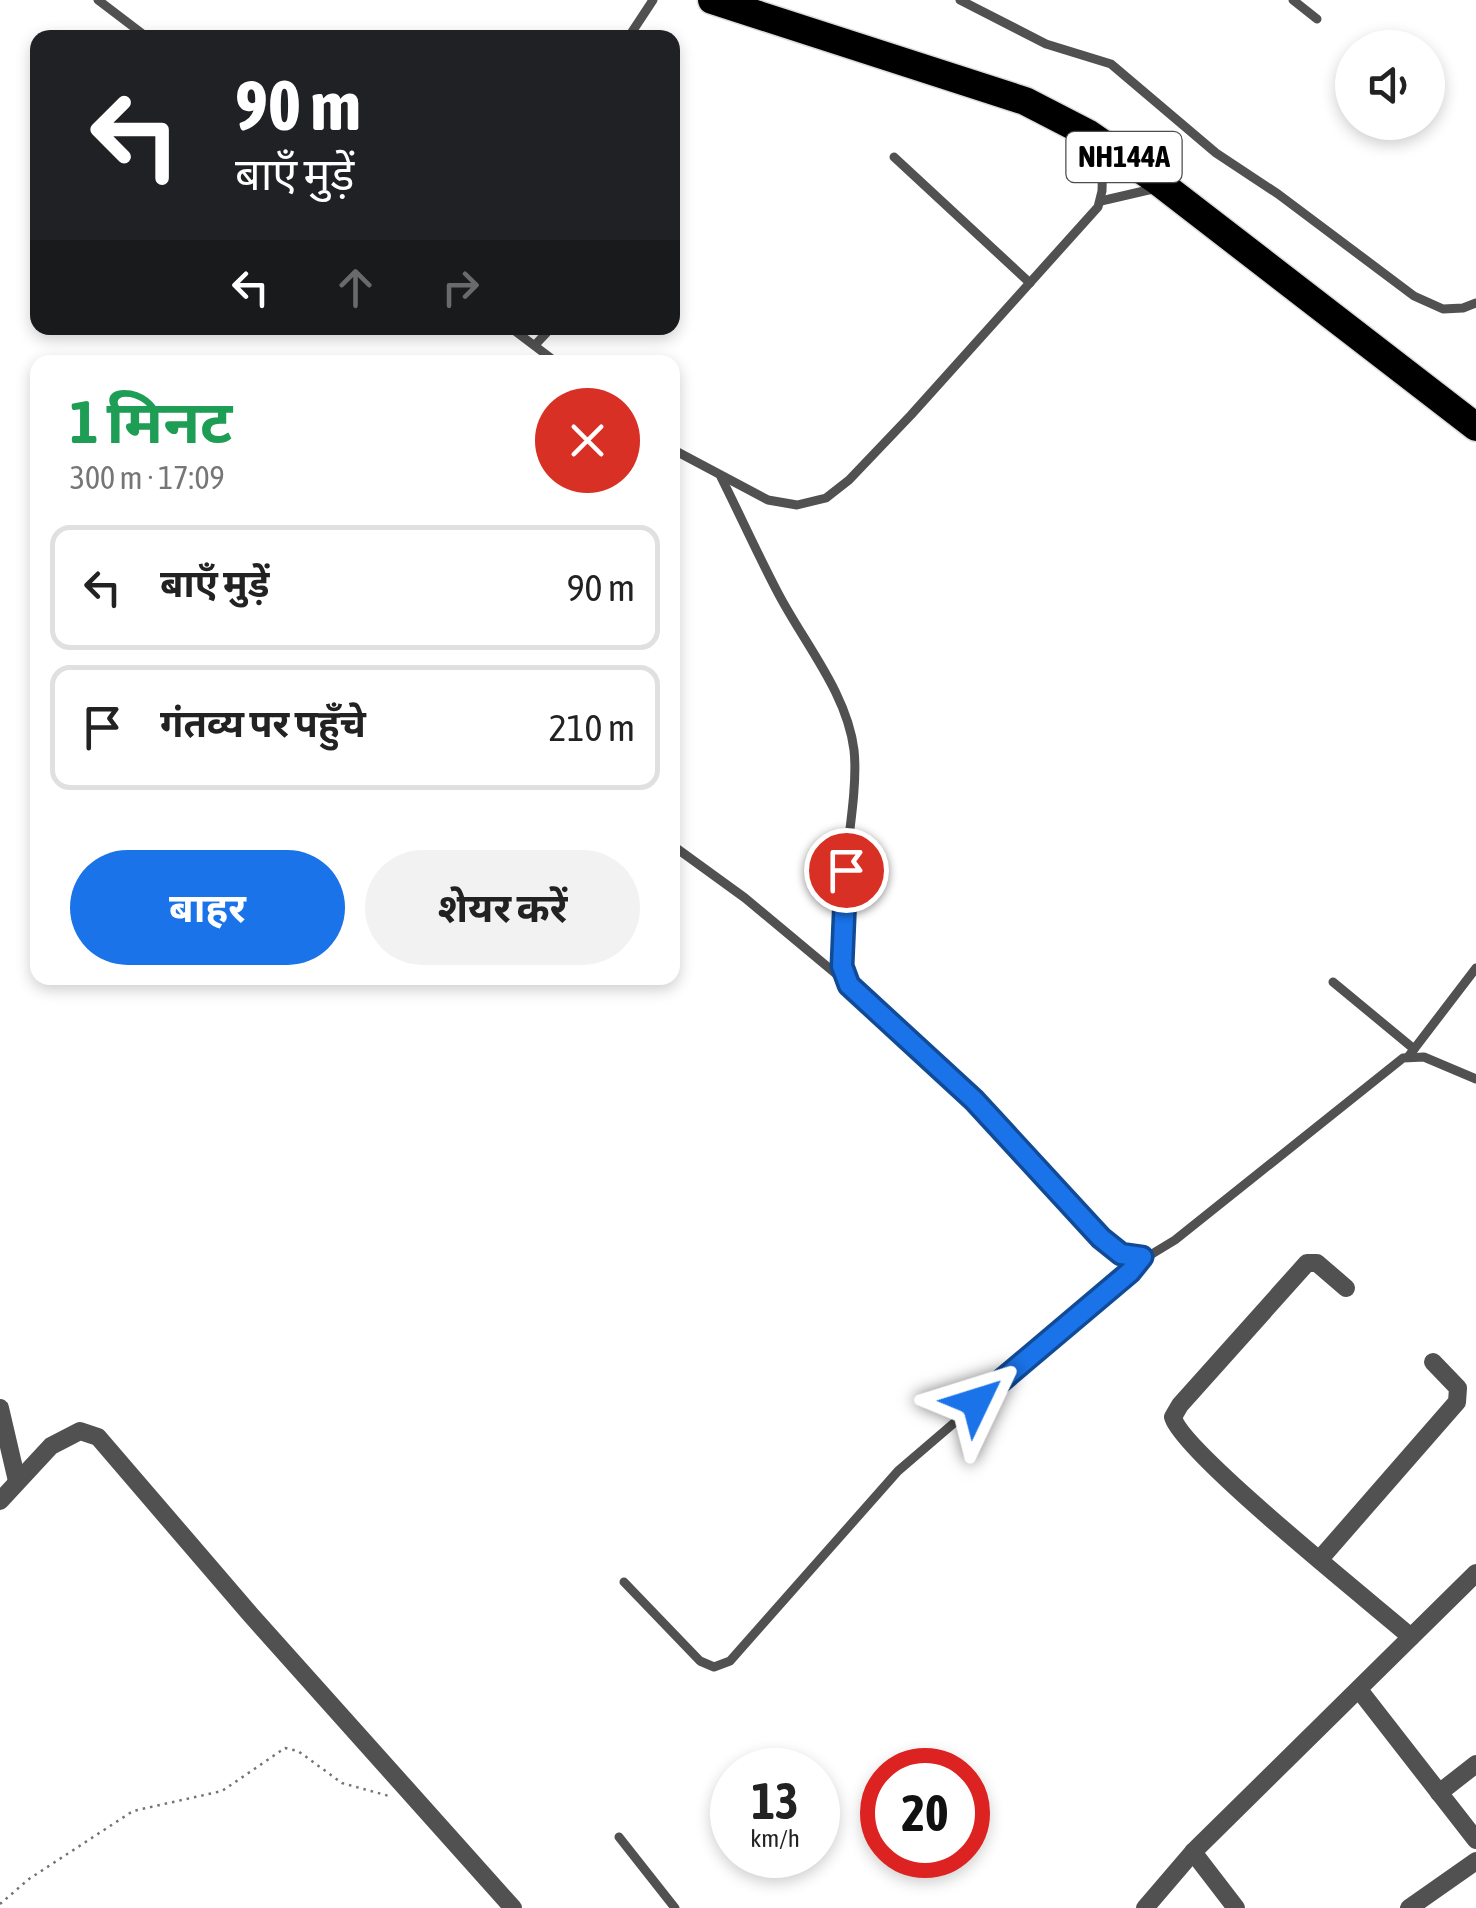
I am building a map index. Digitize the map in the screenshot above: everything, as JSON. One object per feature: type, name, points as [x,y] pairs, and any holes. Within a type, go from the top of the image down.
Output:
[{"type":"highway","name":"NH144A","points":[[712,0],[768,8],[1025,101],[1103,142],[1476,427]]},
{"type":"street","points":[[1346,1288],[1317,1263],[1307,1263],[1180,1404],[1172,1418],[1180,1434],[1411,1637]]},
{"type":"street","points":[[1320,1559],[1457,1402],[1458,1388],[1433,1362]]},
{"type":"street","points":[[0,1408],[17,1481]]},
{"type":"street","points":[[0,1501],[51,1446],[70,1434],[90,1432],[98,1437],[513,1908]]},
{"type":"street","points":[[1145,1908],[1193,1852],[1476,1573]]},
{"type":"street","points":[[1360,1691],[1476,1840]]},
{"type":"street","points":[[1439,1793],[1476,1764]]},
{"type":"street","points":[[1193,1852],[1236,1908]]},
{"type":"street","points":[[1409,1908],[1476,1861]]},
{"type":"lane","points":[[98,0],[137,30]]},
{"type":"lane","points":[[633,30],[653,0]]},
{"type":"lane","points":[[960,0],[1046,44],[1111,64],[1216,153],[1278,194],[1414,296],[1443,309],[1476,303]]},
{"type":"lane","points":[[1292,0],[1317,19]]},
{"type":"lane","points":[[1101,201],[1103,142]]},
{"type":"lane","points":[[894,158],[1030,284]]},
{"type":"lane","points":[[680,454],[781,504],[826,498],[886,441],[1101,201],[1164,186]]},
{"type":"lane","points":[[521,335],[547,355]]},
{"type":"lane","points":[[535,345],[544,335]]},
{"type":"lane","points":[[721,477],[778,593],[835,692],[850,732],[855,770],[842,932],[842,966],[849,985]]},
{"type":"lane","points":[[680,852],[744,898],[849,985],[974,1100],[1101,1238],[1121,1254],[1142,1257]]},
{"type":"lane","points":[[624,1582],[700,1661],[714,1667],[730,1661],[898,1471],[1130,1272],[1142,1257],[1174,1240],[1411,1052],[1476,968]]},
{"type":"lane","points":[[1332,982],[1411,1052],[1476,1079]]},
{"type":"lane","points":[[620,1837],[675,1908]]},
{"type":"path","points":[[0,1904],[29,1879],[133,1811],[222,1790],[285,1748],[298,1750],[342,1783],[421,1805]]},
{"type":"route","points":[[846,870],[842,966],[855,993],[974,1100],[1101,1238],[1121,1254],[1142,1257],[1130,1272],[976,1402]]}]
